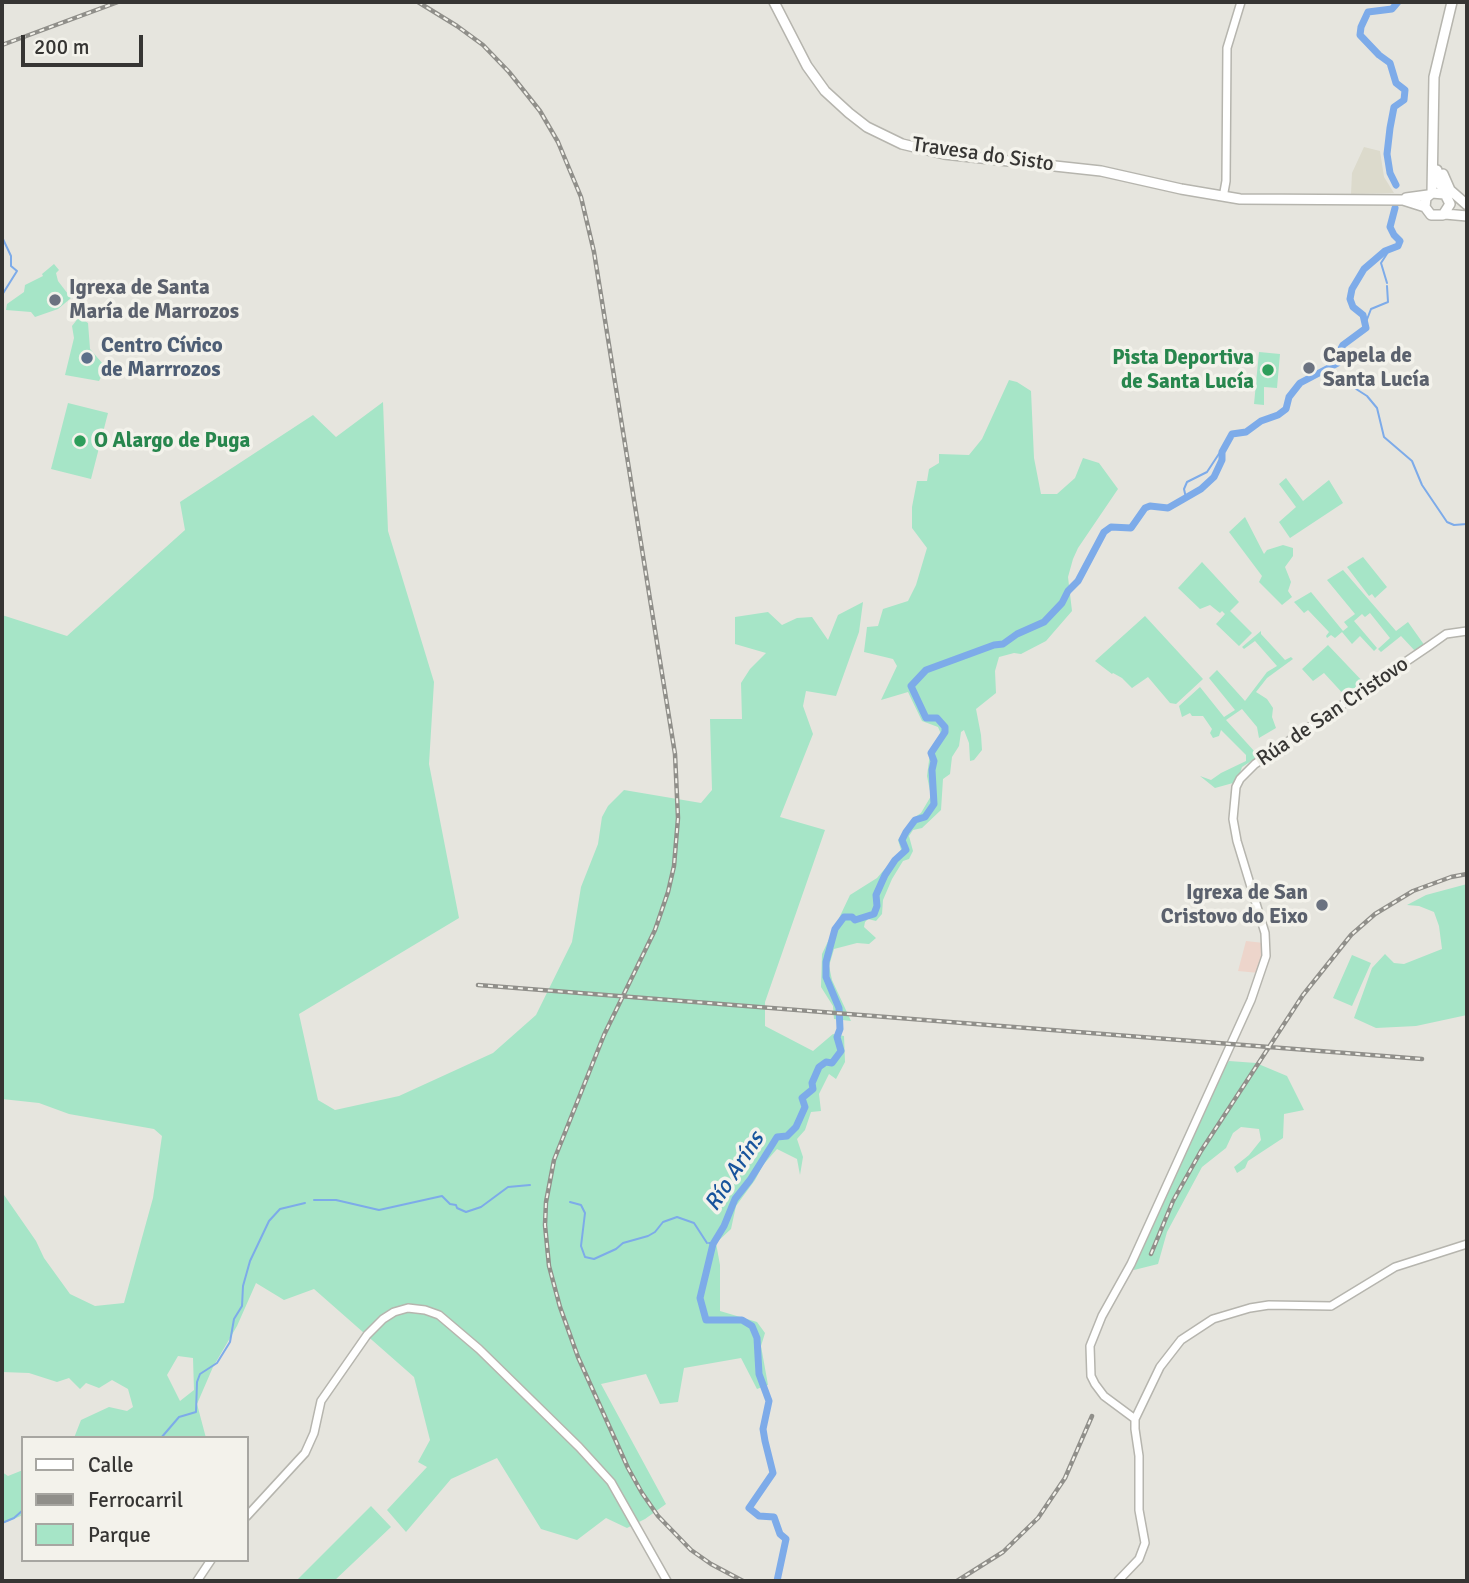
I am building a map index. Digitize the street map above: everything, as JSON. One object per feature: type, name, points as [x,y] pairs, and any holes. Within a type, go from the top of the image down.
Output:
[{"type":"highway","name":"Travesa do Sisto","points":[[774,2],[803,58],[820,84],[849,113],[885,137],[913,147],[944,154],[1068,167],[1261,196],[1407,198],[1430,194]]},
{"type":"highway","points":[[1452,2],[1437,54],[1432,101],[1434,156],[1430,194],[1425,207],[1428,213],[1434,216],[1467,216]]},
{"type":"highway","points":[[1433,144],[1450,190],[1467,207]]},
{"type":"highway","points":[[1434,156],[1449,208],[1445,214]]},
{"type":"highway","name":"Travesa do Sisto","points":[[1135,177],[1181,190],[1247,200],[1403,201],[1425,207]]},
{"type":"highway","points":[[1430,194],[1446,197],[1467,207]]},
{"type":"street","points":[[1224,192],[1227,48],[1241,2]]},
{"type":"street","name":"Rúa de San Cristovo","points":[[1135,1419],[1104,1396],[1095,1384],[1091,1376],[1090,1346],[1102,1315],[1131,1264],[1251,1000],[1266,956],[1265,933],[1233,819],[1236,787],[1240,779],[1255,765],[1446,634],[1467,631]]},
{"type":"street","points":[[1118,1581],[1139,1559],[1145,1543],[1139,1510],[1139,1456],[1135,1419],[1155,1375],[1176,1346],[1198,1328],[1223,1315],[1263,1306],[1331,1306],[1400,1265],[1467,1244]]},
{"type":"street","points":[[248,1515],[305,1453],[314,1433],[321,1401],[367,1335],[394,1312],[408,1308],[425,1310],[439,1315],[479,1349],[529,1396],[611,1482],[667,1581]]},
{"type":"street","points":[[198,1581],[210,1562]]},
{"type":"shaded area","points":[[1364,147],[1380,151],[1384,177],[1394,193],[1351,194],[1352,173]]},
{"type":"shaded area","points":[[1246,941],[1264,943],[1259,973],[1238,971]]},
{"type":"green space","points":[[54,264],[59,270],[56,273],[58,281],[71,298],[58,309],[35,317],[31,312],[6,310],[7,304],[24,292],[25,285],[43,276]]},
{"type":"green space","points":[[79,317],[88,323],[90,349],[103,364],[104,371],[99,381],[65,375],[74,338],[72,326]]},
{"type":"green space","name":"Pista Deportiva de Santa Lucía","points":[[1259,352],[1280,354],[1277,388],[1264,387],[1264,405],[1254,404]]},
{"type":"green space","points":[[1009,380],[1031,391],[1034,458],[1041,494],[1057,494],[1075,478],[1083,458],[1099,463],[1118,489],[1073,559],[1068,577],[1072,611],[1046,641],[1021,654],[999,657],[995,671],[996,693],[976,709],[982,750],[970,761],[969,743],[964,730],[961,732],[959,746],[952,757],[950,774],[943,779],[941,810],[922,828],[913,830],[909,836],[913,851],[892,879],[883,900],[882,914],[876,921],[868,919],[865,922],[864,927],[876,938],[869,944],[857,943],[834,949],[829,966],[832,980],[851,1021],[834,1019],[833,1006],[821,987],[822,954],[850,895],[877,878],[901,850],[898,840],[912,819],[921,813],[931,796],[927,776],[930,753],[941,734],[938,727],[922,721],[908,692],[881,700],[897,666],[893,659],[864,652],[867,627],[878,626],[883,609],[908,601],[916,585],[927,548],[912,528],[912,507],[917,481],[927,481],[929,469],[939,463],[939,454],[969,455],[982,439]]},
{"type":"green space","points":[[383,402],[388,531],[434,682],[429,764],[459,918],[299,1014],[318,1100],[335,1110],[399,1096],[493,1053],[536,1015],[572,942],[581,887],[598,844],[602,817],[608,806],[624,790],[701,803],[712,790],[710,719],[742,719],[741,683],[766,653],[735,644],[735,617],[768,612],[782,625],[797,618],[812,617],[828,640],[838,615],[863,602],[859,632],[836,696],[806,691],[803,706],[813,734],[780,817],[825,830],[765,1002],[765,1026],[813,1051],[833,1034],[844,1036],[845,1062],[836,1079],[829,1074],[819,1094],[821,1111],[811,1112],[805,1130],[797,1139],[803,1157],[800,1175],[797,1159],[777,1149],[736,1206],[731,1229],[716,1243],[720,1265],[720,1311],[757,1322],[765,1333],[761,1346],[768,1385],[757,1389],[741,1358],[684,1368],[678,1402],[660,1404],[646,1374],[601,1384],[666,1504],[627,1528],[606,1518],[577,1540],[541,1529],[497,1458],[451,1479],[406,1532],[387,1510],[427,1467],[418,1462],[430,1440],[414,1377],[314,1289],[284,1300],[256,1283],[197,1404],[205,1436],[75,1436],[81,1420],[109,1407],[127,1411],[133,1407],[128,1389],[112,1380],[99,1388],[86,1383],[80,1389],[69,1378],[57,1382],[29,1373],[2,1372],[2,1192],[70,1294],[95,1306],[124,1303],[153,1198],[162,1136],[154,1129],[69,1114],[39,1103],[2,1099],[2,615],[67,636],[185,530],[180,502],[313,415],[336,437]],"holes":[[[178,1356],[193,1358],[194,1390],[180,1401],[167,1375]]]},
{"type":"green space","name":"O Alargo de Puga","points":[[68,403],[108,413],[91,479],[51,469]]},
{"type":"green space","points":[[1286,478],[1303,501],[1329,480],[1343,503],[1290,538],[1279,522],[1296,507],[1279,484]]},
{"type":"green space","points":[[1245,517],[1264,554],[1267,550],[1283,545],[1293,548],[1293,556],[1285,567],[1291,582],[1288,591],[1292,597],[1282,605],[1259,582],[1262,576],[1229,532]]},
{"type":"green space","points":[[1363,557],[1387,587],[1375,598],[1372,594],[1369,596],[1347,567]]},
{"type":"green space","points":[[1202,562],[1239,602],[1230,611],[1252,633],[1239,646],[1216,624],[1225,614],[1222,611],[1220,613],[1210,605],[1200,609],[1178,588]]},
{"type":"green space","points":[[1343,570],[1396,631],[1408,622],[1425,646],[1416,652],[1401,636],[1381,652],[1378,649],[1390,638],[1370,613],[1365,617],[1362,614],[1354,621],[1377,648],[1374,651],[1360,636],[1352,644],[1342,632],[1335,638],[1331,635],[1327,638],[1329,632],[1308,610],[1304,613],[1294,602],[1311,592],[1343,631],[1348,627],[1344,622],[1355,614],[1327,580]]},
{"type":"green space","points":[[1145,616],[1203,679],[1176,704],[1170,703],[1148,677],[1132,688],[1122,678],[1095,661]]},
{"type":"green space","points":[[1261,631],[1285,660],[1291,657],[1293,659],[1267,678],[1256,692],[1267,699],[1273,708],[1272,717],[1276,728],[1259,738],[1257,727],[1242,709],[1226,720],[1255,752],[1269,747],[1270,749],[1242,767],[1238,779],[1233,783],[1215,788],[1200,776],[1211,780],[1246,761],[1246,755],[1221,730],[1219,736],[1213,738],[1210,733],[1212,729],[1203,716],[1192,716],[1190,713],[1182,717],[1179,706],[1200,687],[1224,717],[1235,710],[1209,678],[1217,670],[1245,701],[1267,672],[1277,666],[1255,641],[1244,649],[1242,647]]},
{"type":"green space","points":[[1328,645],[1366,685],[1347,698],[1324,673],[1313,681],[1302,669]]},
{"type":"green space","points":[[1467,884],[1467,1015],[1416,1026],[1376,1028],[1354,1018],[1372,968],[1385,954],[1394,963],[1404,964],[1442,949],[1434,912],[1407,905],[1426,895]]},
{"type":"green space","points":[[1352,955],[1371,963],[1352,1006],[1333,998]]},
{"type":"green space","points":[[1229,1061],[1256,1063],[1287,1076],[1304,1110],[1284,1114],[1283,1138],[1248,1161],[1245,1168],[1237,1173],[1234,1167],[1249,1155],[1261,1140],[1259,1129],[1241,1127],[1233,1133],[1226,1148],[1202,1167],[1167,1232],[1158,1264],[1134,1270],[1132,1268],[1220,1074]]},
{"type":"green space","points":[[21,1471],[21,1516],[2,1524],[2,1472],[8,1476]]},
{"type":"green space","points":[[371,1506],[391,1527],[334,1581],[298,1579]]},
{"type":"waterway","points":[[1396,185],[1390,173],[1387,154],[1394,107],[1404,100],[1405,90],[1396,83],[1390,63],[1360,35],[1368,12],[1392,9],[1398,2]]},
{"type":"waterway","name":"Río Aríns","points":[[777,1581],[786,1539],[780,1534],[774,1517],[759,1516],[749,1508],[773,1473],[763,1429],[769,1401],[759,1374],[757,1338],[752,1326],[742,1320],[706,1320],[700,1298],[713,1244],[735,1199],[777,1137],[787,1136],[796,1127],[805,1107],[802,1098],[813,1089],[812,1083],[819,1067],[826,1062],[832,1063],[841,1051],[837,1037],[840,1029],[839,1008],[826,977],[826,962],[835,929],[844,917],[852,917],[855,920],[874,914],[877,906],[876,895],[885,875],[906,850],[902,840],[906,832],[915,820],[925,817],[934,804],[934,761],[931,753],[945,732],[945,727],[937,718],[926,718],[911,686],[926,670],[1003,644],[1017,634],[1044,622],[1078,581],[1104,532],[1111,527],[1131,528],[1145,508],[1168,508],[1201,489],[1214,477],[1222,460],[1222,452],[1232,434],[1246,432],[1261,421],[1278,415],[1286,409],[1289,397],[1300,383],[1338,363],[1338,354],[1343,345],[1366,328],[1363,315],[1353,307],[1350,299],[1352,289],[1364,269],[1385,251],[1398,246],[1400,241],[1390,227],[1395,208]]},
{"type":"waterway","points":[[2,237],[11,256],[11,266],[17,271],[2,295]]},
{"type":"waterway","points":[[1387,283],[1381,263],[1390,249]]},
{"type":"waterway","points":[[1366,322],[1371,309],[1388,302],[1387,286]]},
{"type":"waterway","points":[[1328,367],[1339,378],[1367,396],[1377,408],[1384,437],[1412,461],[1422,485],[1447,522],[1454,525],[1467,524]]},
{"type":"waterway","points":[[1186,498],[1184,489],[1187,482],[1207,472],[1232,434]]},
{"type":"waterway","points":[[314,1200],[336,1200],[379,1210],[442,1196],[450,1204],[466,1212],[481,1207],[508,1187],[530,1185]]},
{"type":"waterway","points":[[570,1202],[581,1205],[585,1213],[581,1246],[585,1257],[594,1259],[623,1243],[648,1236],[663,1222],[677,1217],[694,1223],[707,1243]]},
{"type":"waterway","points":[[163,1436],[179,1417],[196,1412],[197,1382],[200,1374],[217,1363],[230,1342],[234,1319],[242,1306],[243,1286],[250,1261],[269,1221],[280,1209],[305,1203]]},
{"type":"waterway","name":"Río Aríns","points":[[709,1243],[713,1244]]},
{"type":"waterway","points":[[2,1523],[21,1512]]},
{"type":"railway","points":[[2,45],[118,2]]},
{"type":"railway","points":[[418,2],[483,45],[509,72],[540,111],[558,142],[581,197],[594,252],[675,754],[678,818],[674,866],[668,892],[655,930],[604,1035],[554,1160],[546,1202],[549,1266],[578,1357],[642,1493],[658,1516],[691,1550],[743,1581]]},
{"type":"railway","points":[[1151,1254],[1173,1201],[1201,1151],[1303,995],[1351,935],[1375,914],[1413,891],[1467,874]]},
{"type":"railway","points":[[478,985],[1422,1059]]},
{"type":"railway","points":[[957,1581],[1003,1552],[1038,1518],[1065,1478],[1092,1416]]},
{"type":"place","name":"Igrexa de Santa María de Marrozos","points":[[55,300]]},
{"type":"place","name":"Centro Cívico de Marrrozos","points":[[87,358]]},
{"type":"place","name":"Capela de Santa Lucía","points":[[1309,368]]},
{"type":"place","name":"Pista Deportiva de Santa Lucía","points":[[1268,370]]},
{"type":"place","name":"O Alargo de Puga","points":[[80,441]]},
{"type":"place","name":"Igrexa de San Cristovo do Eixo","points":[[1322,905]]}]
